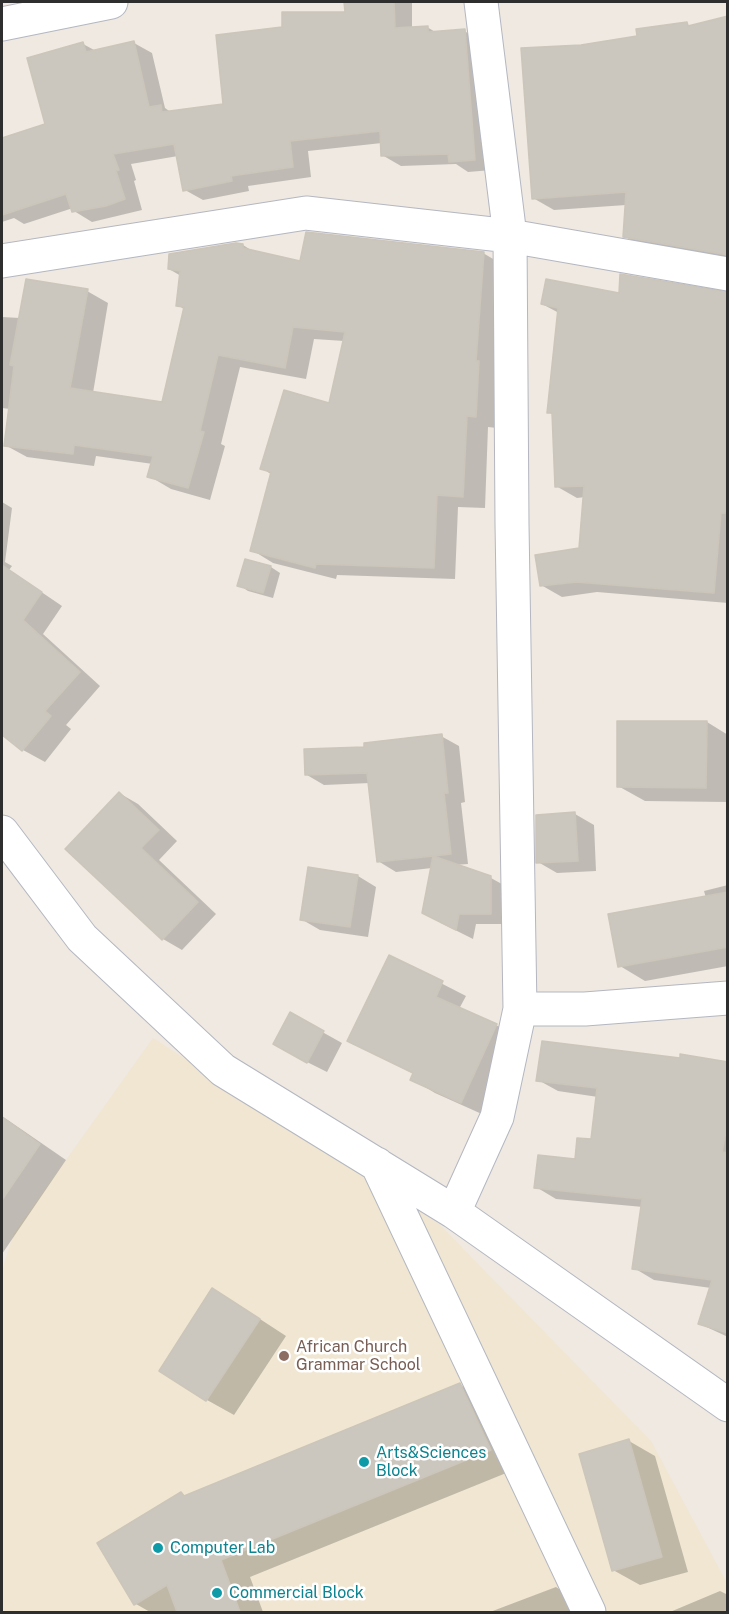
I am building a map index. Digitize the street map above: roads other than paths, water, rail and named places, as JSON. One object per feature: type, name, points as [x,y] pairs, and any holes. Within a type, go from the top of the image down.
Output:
[{"type":"street","points":[[2,24],[111,2]]},
{"type":"street","points":[[454,1212],[496,1117],[520,1009],[510,236],[481,2]]},
{"type":"street","points":[[2,261],[306,213],[510,236],[728,274]]},
{"type":"street","points":[[2,832],[82,938],[223,1070],[454,1212],[728,1405]]},
{"type":"street","points":[[520,1009],[585,1009],[728,998]]},
{"type":"street","points":[[377,1164],[588,1612]]},
{"type":"place","name":"African Church Grammar School","points":[[284,1356]]},
{"type":"place","name":"Arts&Sciences Block","points":[[364,1462]]},
{"type":"place","name":"Computer Lab","points":[[158,1548]]},
{"type":"place","name":"Commercial Block","points":[[217,1593]]}]
